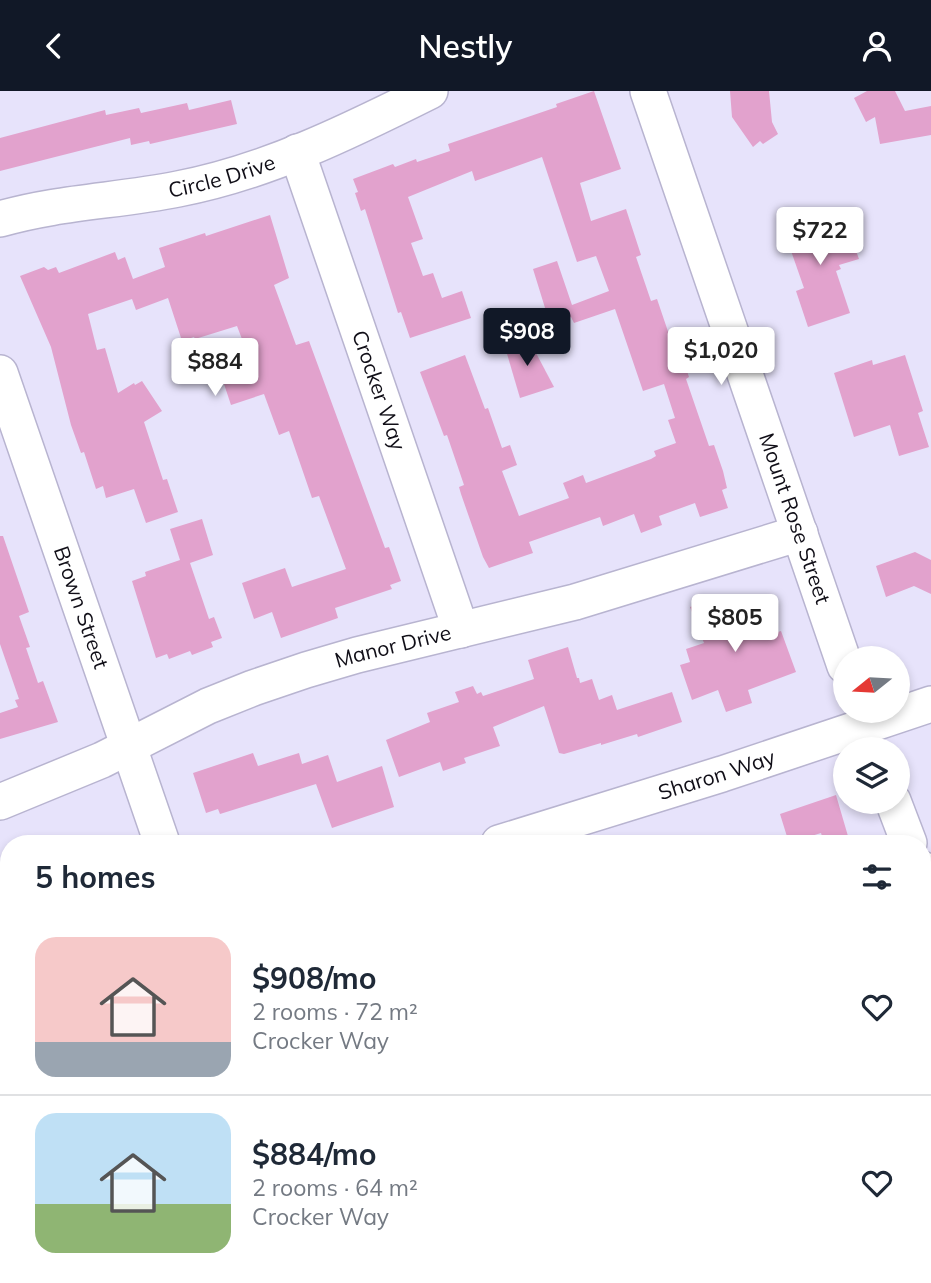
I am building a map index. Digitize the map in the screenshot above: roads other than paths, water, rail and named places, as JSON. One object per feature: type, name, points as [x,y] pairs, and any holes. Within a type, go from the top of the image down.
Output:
[{"type":"street","name":"Circle Drive","points":[[0,219],[90,201],[178,189],[240,173],[297,152],[430,91]]},
{"type":"street","name":"Mount Rose Street","points":[[648,91],[838,646]]},
{"type":"street","name":"Crocker Way","points":[[297,152],[461,630]]},
{"type":"street","name":"Brown Street","points":[[0,373],[159,835]]},
{"type":"street","name":"Manor Drive","points":[[0,802],[102,760],[160,729],[253,688],[358,655],[575,602],[800,533]]},
{"type":"street","name":"Sharon Way","points":[[525,835],[867,728],[931,704]]},
{"type":"street","points":[[898,814],[906,835]]}]
